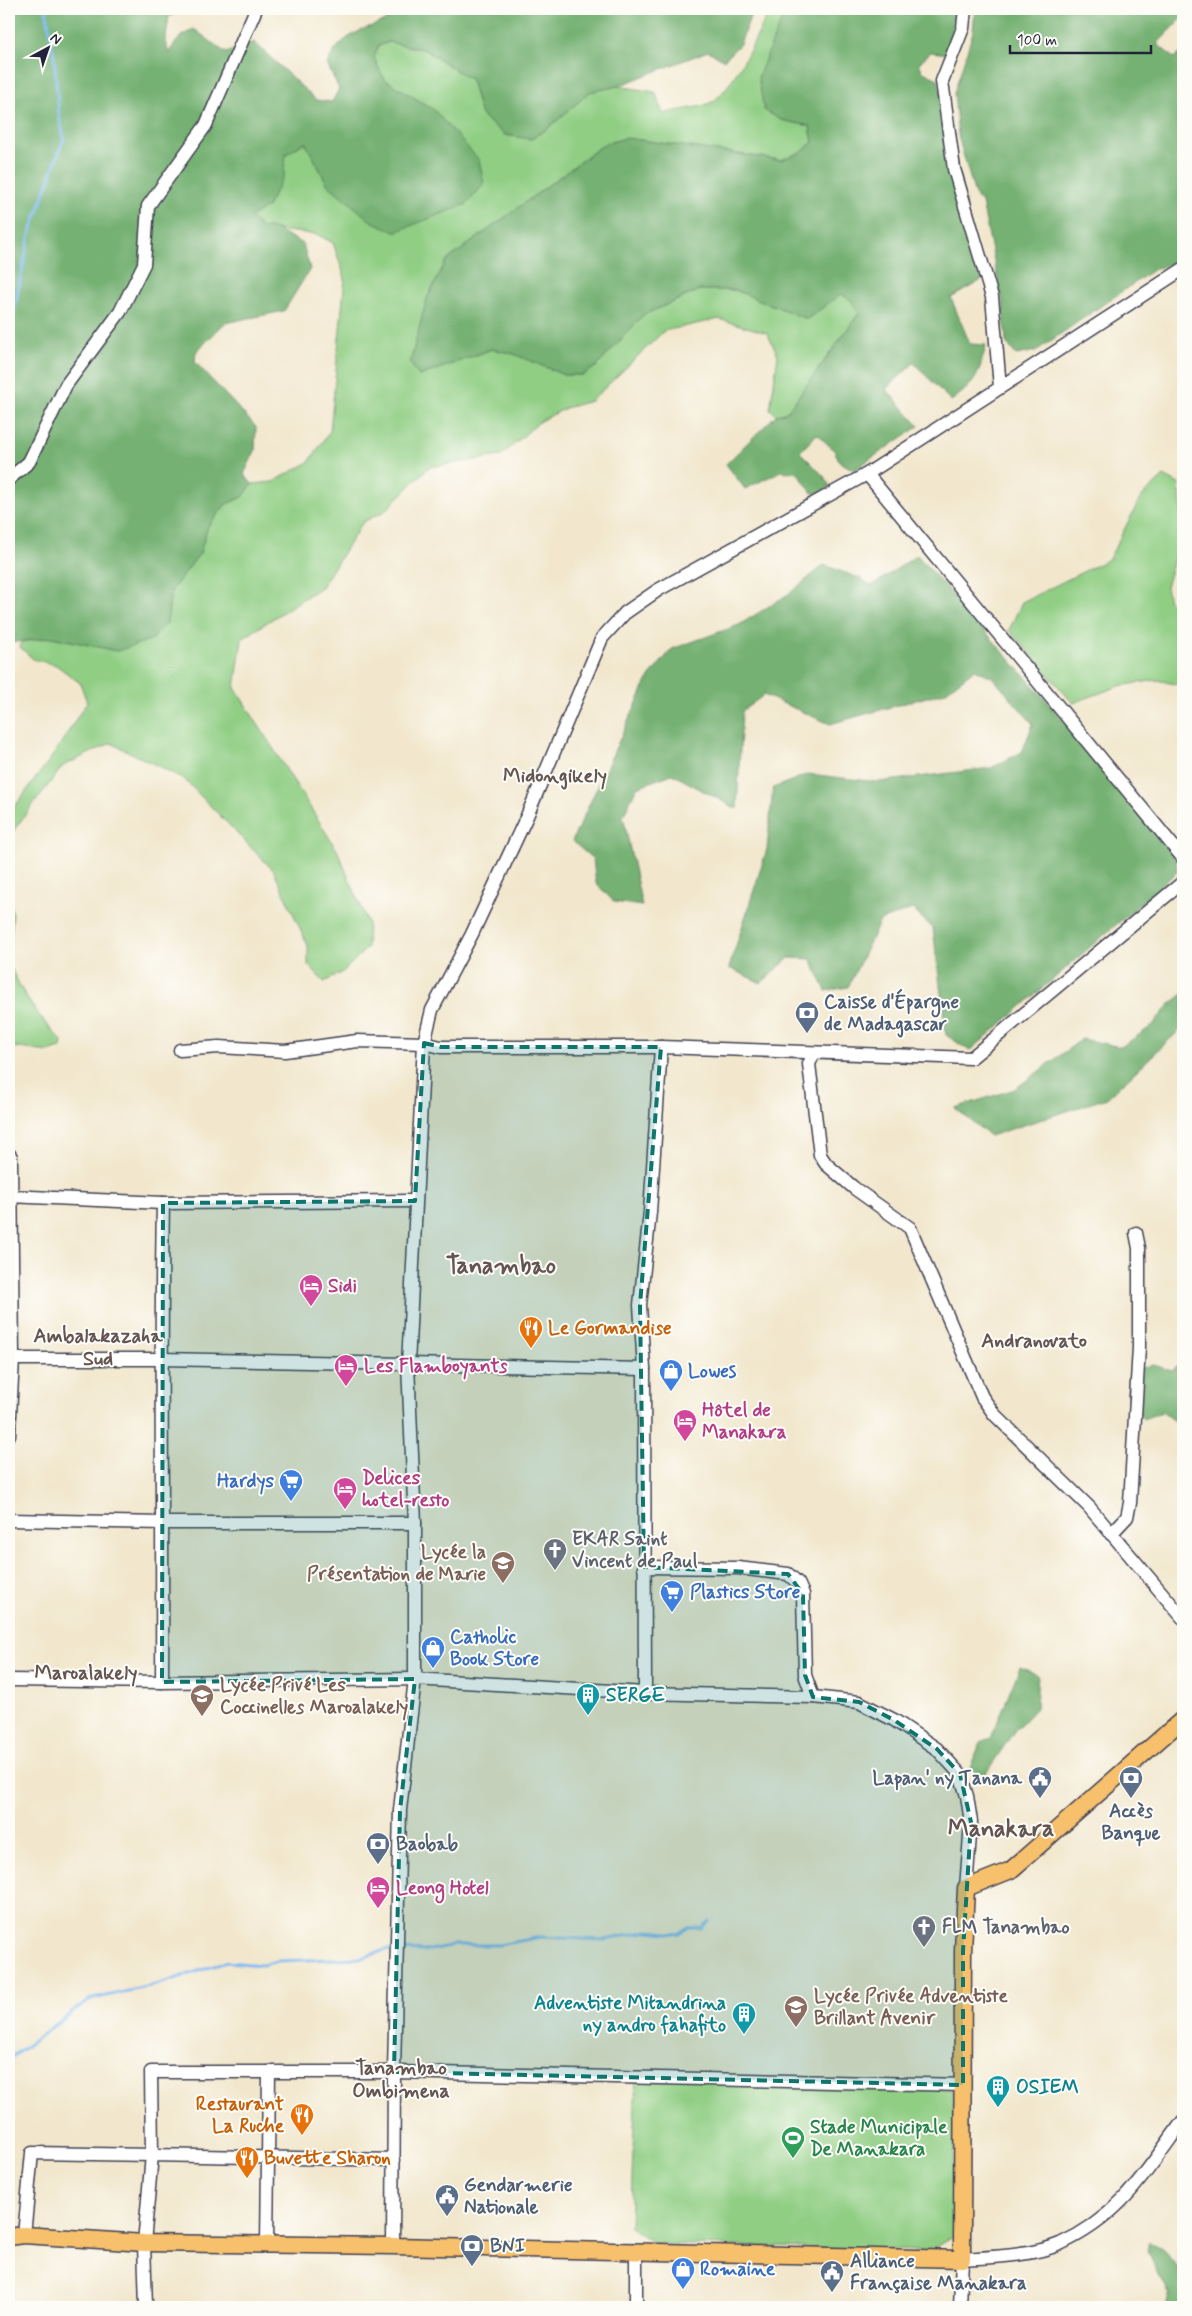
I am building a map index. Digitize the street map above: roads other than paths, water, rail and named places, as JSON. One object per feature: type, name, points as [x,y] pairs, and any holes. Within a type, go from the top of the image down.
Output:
[{"type":"main road","points":[[16,2236],[144,2243],[394,2246],[962,2259],[963,1951],[966,1888],[1010,1870],[1183,1719]]},
{"type":"street","points":[[9,479],[28,462],[66,385],[120,312],[144,264],[148,206],[206,125],[256,9]]},
{"type":"street","points":[[965,9],[963,28],[942,81],[954,169],[992,297],[1000,387]]},
{"type":"street","points":[[394,2246],[394,2072],[400,1810],[415,1679],[415,1523],[408,1365],[424,1043],[432,1010],[472,934],[523,824],[602,638],[624,613],[658,590],[867,474],[1183,269]]},
{"type":"street","points":[[867,474],[1183,858]]},
{"type":"street","points":[[180,1050],[219,1047],[286,1051],[357,1041],[424,1043],[441,1047],[661,1047],[971,1058],[1183,882]]},
{"type":"street","points":[[644,1693],[644,1369],[640,1305],[650,1212],[661,1047]]},
{"type":"street","points":[[814,1053],[808,1064],[820,1154],[826,1164],[854,1188],[910,1228],[982,1396],[995,1415],[1089,1507],[1183,1618]]},
{"type":"street","points":[[9,1154],[11,1157],[9,1435]]},
{"type":"street","points":[[10,1196],[164,1203],[415,1201]]},
{"type":"street","points":[[162,1682],[163,1523],[160,1359],[164,1203]]},
{"type":"street","points":[[1111,1534],[1127,1517],[1130,1503],[1139,1348],[1139,1248],[1136,1233]]},
{"type":"street","points":[[11,1359],[160,1359],[644,1369]]},
{"type":"street","points":[[9,1520],[163,1523],[415,1523]]},
{"type":"street","points":[[644,1567],[738,1568],[788,1574],[798,1583],[802,1594],[804,1675],[813,1697]]},
{"type":"street","points":[[9,1680],[162,1682],[415,1679],[644,1693],[813,1697],[860,1702],[894,1720],[937,1749],[960,1774],[967,1796],[971,1822],[966,1888]]},
{"type":"street","points":[[146,2307],[144,2243],[152,2155],[151,2072],[394,2072],[963,2085]]},
{"type":"street","points":[[267,2245],[269,2072]]},
{"type":"street","points":[[960,2307],[962,2259],[1015,2255],[1059,2244],[1111,2213],[1131,2192],[1183,2121]]},
{"type":"street","points":[[16,2236],[32,2153],[394,2160]]},
{"type":"street","points":[[636,2252],[636,2307]]},
{"type":"waterway","points":[[9,321],[14,312],[29,237],[64,138],[59,116],[54,56],[46,9]]},
{"type":"waterway","points":[[399,1950],[425,1951],[454,1945],[499,1945],[540,1937],[605,1940],[649,1931],[678,1934],[687,1928],[701,1928],[709,1921]]},
{"type":"waterway","points":[[9,2059],[89,2000],[159,1984],[226,1962],[263,1965],[277,1961],[362,1958],[385,1950],[393,1950]]},
{"type":"place","name":"Caisse d'Épargne de Madagascar","points":[[807,1034]]},
{"type":"place","name":"Sidi","points":[[311,1307]]},
{"type":"place","name":"Le Gormandise","points":[[531,1349]]},
{"type":"place","name":"Les Flamboyants","points":[[346,1387]]},
{"type":"place","name":"Lowes","points":[[671,1392]]},
{"type":"place","name":"Hôtel de Manakara","points":[[685,1442]]},
{"type":"place","name":"Hardys","points":[[291,1502]]},
{"type":"place","name":"Delices hotel-resto","points":[[345,1510]]},
{"type":"place","name":"EKAR Saint Vincent de Paul","points":[[555,1571]]},
{"type":"place","name":"Lycée la Présentation de Marie","points":[[503,1584]]},
{"type":"place","name":"Plastics Store","points":[[672,1613]]},
{"type":"place","name":"Catholic Book Store","points":[[433,1669]]},
{"type":"place","name":"SERGE","points":[[588,1716]]},
{"type":"place","name":"Lycée Privé Les Coccinelles Maroalakely","points":[[202,1717]]},
{"type":"place","name":"Lapan' ny Tanana","points":[[1040,1799]]},
{"type":"place","name":"Accès Banque","points":[[1131,1799]]},
{"type":"place","name":"Baobab","points":[[378,1865]]},
{"type":"place","name":"Leong Hotel","points":[[378,1909]]},
{"type":"place","name":"FLM Tanambao","points":[[924,1948]]},
{"type":"place","name":"Lycée Privée Adventiste Brillant Avenir","points":[[796,2028]]},
{"type":"place","name":"Adventiste Mitandrina ny andro fahafito","points":[[744,2035]]},
{"type":"place","name":"OSIEM","points":[[998,2108]]},
{"type":"place","name":"Restaurant La Ruche","points":[[302,2136]]},
{"type":"place","name":"Stade Municipale De Manakara","points":[[793,2159]]},
{"type":"place","name":"Buvette Sharon","points":[[247,2179]]},
{"type":"place","name":"Gendarmerie Nationale","points":[[447,2217]]},
{"type":"place","name":"BNI","points":[[472,2267]]},
{"type":"place","name":"Romaine","points":[[683,2290]]},
{"type":"place","name":"Alliance Française Manakara","points":[[832,2293]]},
{"type":"district","name":"Midongikely","points":[[555,776]]},
{"type":"district","name":"Tanambao","points":[[501,1266]]},
{"type":"district","name":"Andranovato","points":[[1034,1341]]},
{"type":"district","name":"Ambalakazaha Sud","points":[[98,1348]]},
{"type":"district","name":"Maroalakely","points":[[86,1673]]},
{"type":"district","name":"Manakara","points":[[1001,1829]]},
{"type":"district","name":"Tanambao Ombimena","points":[[401,2080]]}]
